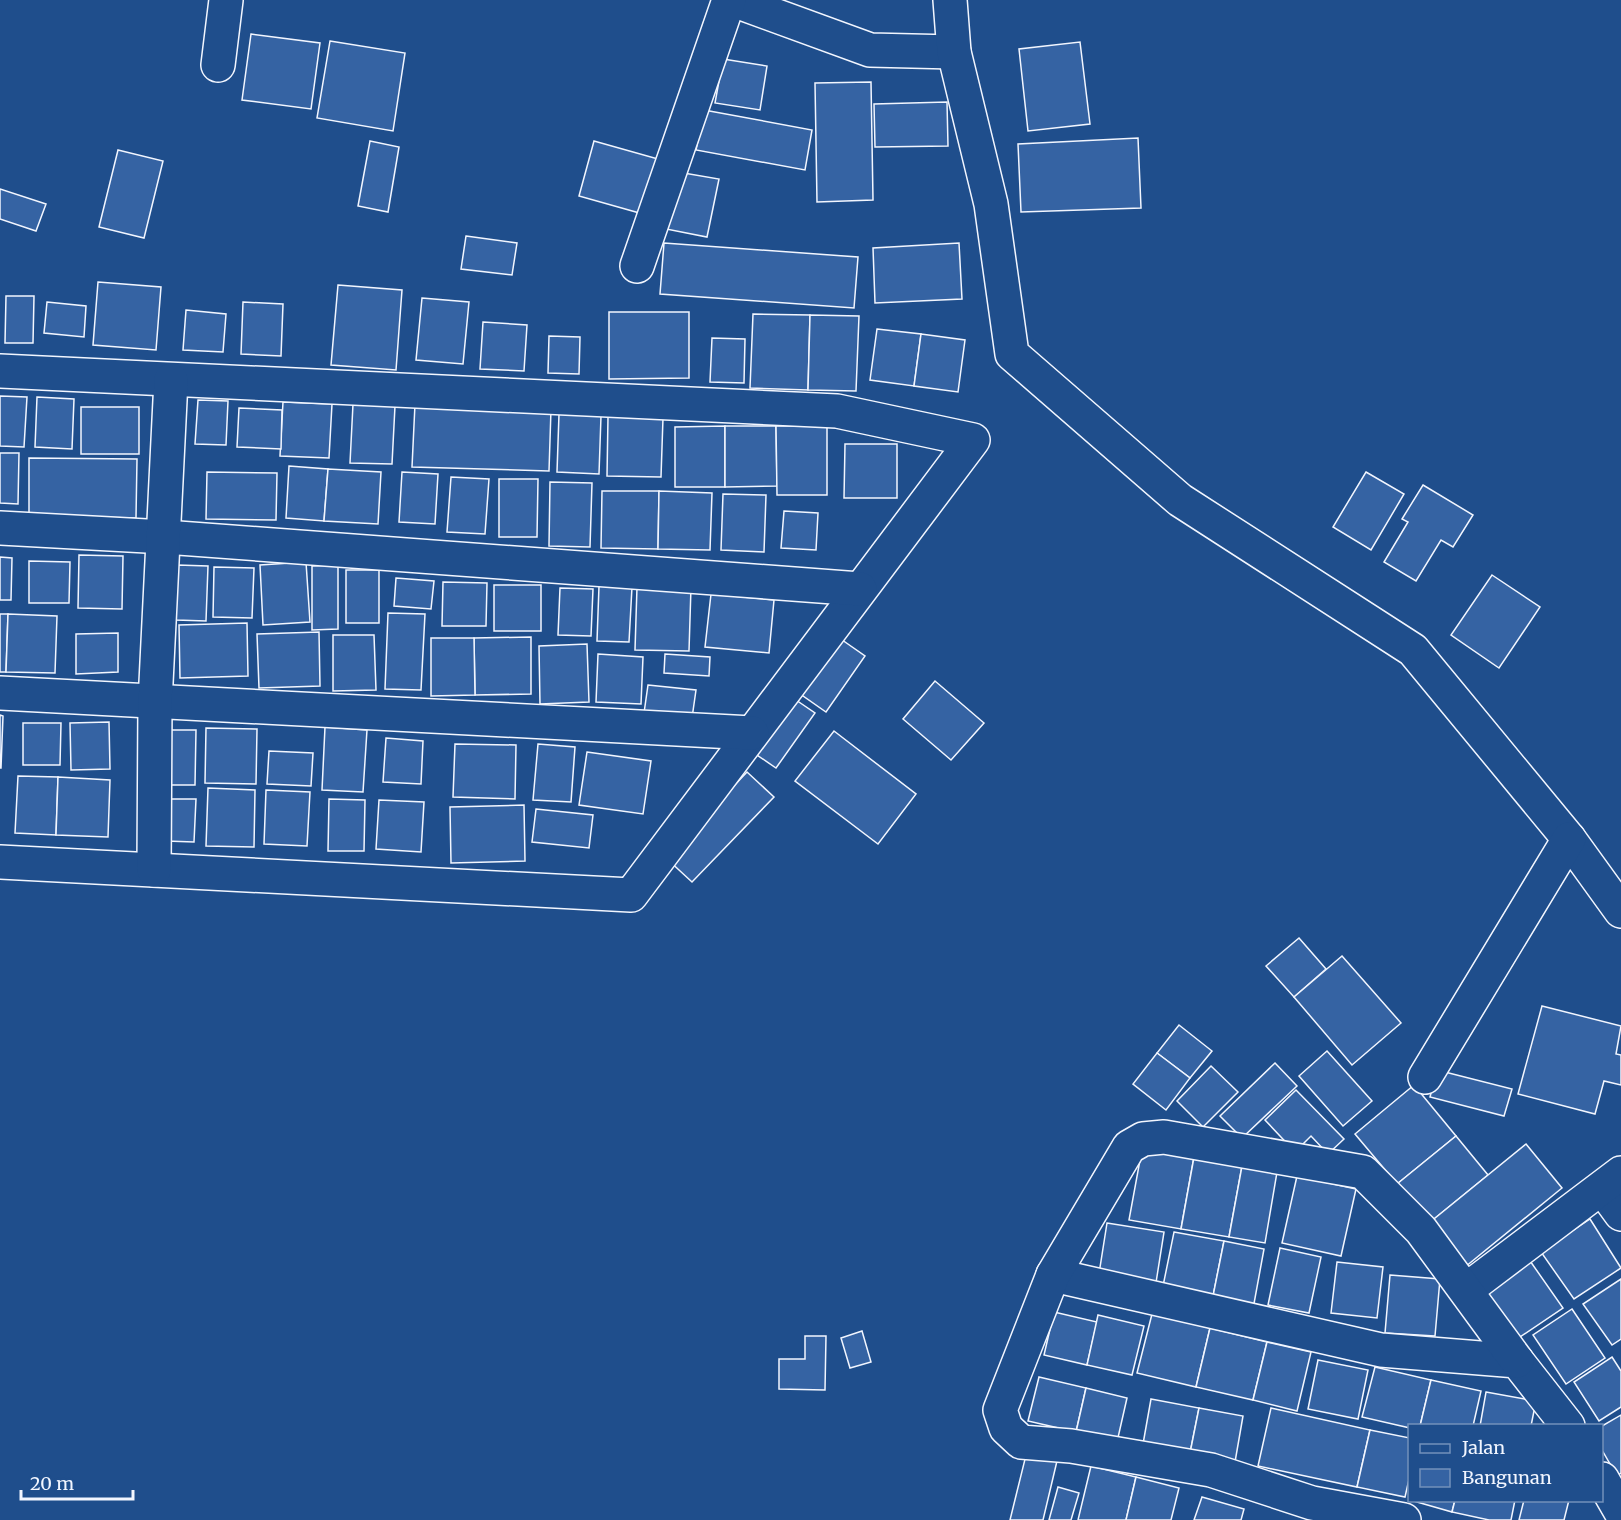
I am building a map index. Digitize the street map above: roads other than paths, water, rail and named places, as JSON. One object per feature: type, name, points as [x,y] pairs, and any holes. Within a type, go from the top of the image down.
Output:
[{"type":"street","points":[[218,65],[226,0]]},
{"type":"street","points":[[637,266],[731,0],[870,50],[954,52]]},
{"type":"street","points":[[950,0],[954,52],[991,204],[1012,354],[1180,500],[1413,651],[1569,839],[1621,910]]},
{"type":"street","points":[[0,371],[837,411],[973,440],[631,895],[0,862]]},
{"type":"street","points":[[154,870],[155,703],[171,380]]},
{"type":"street","points":[[0,528],[165,537],[860,589]]},
{"type":"street","points":[[0,693],[752,733]]},
{"type":"street","points":[[1425,1077],[1569,839]]},
{"type":"street","points":[[1404,1520],[1312,1503],[1211,1470],[1071,1446],[1021,1442],[1006,1428],[1000,1410],[1053,1275],[1129,1147],[1143,1139],[1164,1137],[1363,1172],[1421,1230],[1517,1361],[1567,1424]]},
{"type":"street","points":[[1464,1287],[1478,1281],[1611,1181],[1621,1214]]},
{"type":"street","points":[[1053,1275],[1381,1350],[1517,1361]]},
{"type":"street","points":[[1603,1481],[1621,1512]]}]
